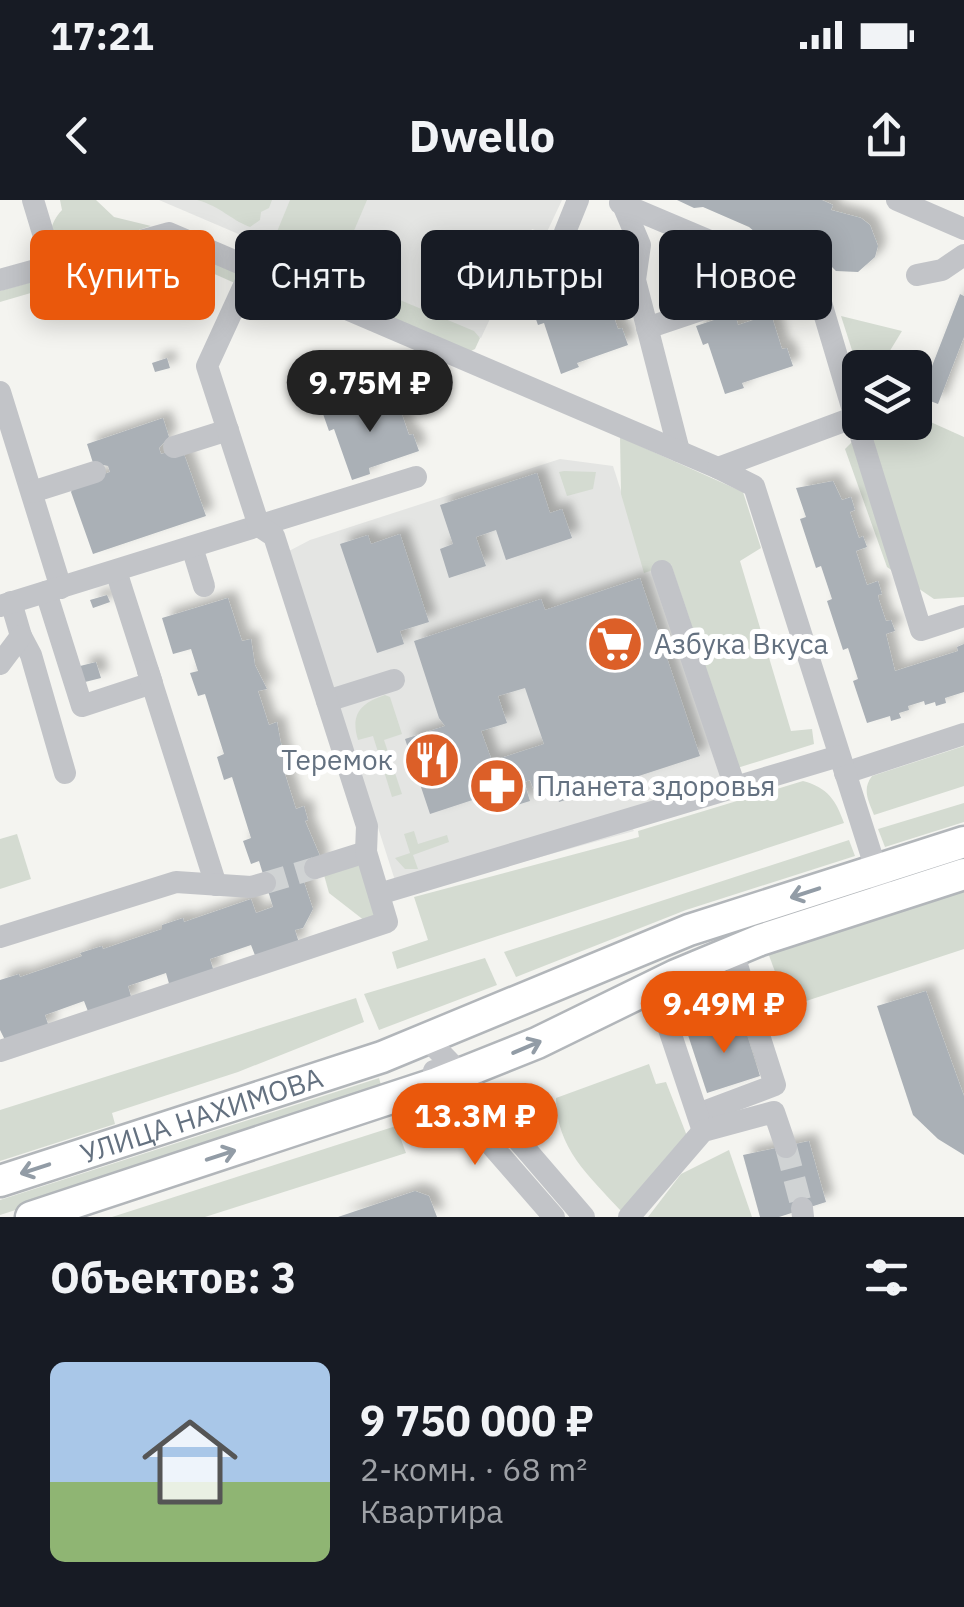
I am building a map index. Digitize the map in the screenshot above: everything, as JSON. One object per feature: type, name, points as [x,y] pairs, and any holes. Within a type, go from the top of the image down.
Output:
[{"type":"main road","name":"УЛИЦА НАХИМОВА","points":[[0,1180],[313,1080],[689,930],[964,842]]},
{"type":"main road","name":"УЛИЦА НАХИМОВА","points":[[31,1217],[449,1078],[536,1043],[734,952],[964,874]]},
{"type":"street","points":[[32,200],[42,230]]},
{"type":"street","points":[[565,230],[578,200]]},
{"type":"street","points":[[897,200],[964,229]]},
{"type":"street","points":[[620,202],[640,245]]},
{"type":"street","points":[[620,202],[684,230]]},
{"type":"street","points":[[639,252],[640,245],[661,220]]},
{"type":"street","points":[[917,275],[942,270],[964,255]]},
{"type":"street","points":[[0,280],[30,270]]},
{"type":"street","points":[[639,295],[679,451]]},
{"type":"street","points":[[0,1052],[387,922],[366,852],[367,826],[274,536],[259,526],[207,366],[235,305]]},
{"type":"street","points":[[373,320],[754,486]]},
{"type":"street","points":[[648,328],[672,320]]},
{"type":"street","points":[[826,320],[842,373]]},
{"type":"street","points":[[0,392],[11,461],[32,492],[82,706],[152,683]]},
{"type":"street","points":[[718,468],[842,422]]},
{"type":"street","points":[[174,447],[228,430]]},
{"type":"street","points":[[862,440],[921,630],[964,616]]},
{"type":"street","points":[[758,453],[754,486],[887,900]]},
{"type":"street","points":[[32,492],[96,472]]},
{"type":"street","points":[[65,773],[31,655],[6,604],[416,477]]},
{"type":"street","points":[[192,548],[204,586]]},
{"type":"street","points":[[662,571],[735,787]]},
{"type":"street","points":[[116,572],[216,885]]},
{"type":"street","points":[[0,664],[21,636]]},
{"type":"street","points":[[327,702],[394,680]]},
{"type":"street","points":[[379,894],[735,787],[964,734]]},
{"type":"street","points":[[315,868],[366,852]]},
{"type":"street","points":[[0,938],[176,882],[251,887],[265,883]]},
{"type":"street","points":[[628,1217],[700,1122],[775,1085],[734,952]]},
{"type":"street","points":[[700,1122],[669,1030],[749,1004]]},
{"type":"street","points":[[426,1038],[449,1078],[554,1217]]},
{"type":"street","points":[[449,1078],[584,1217]]},
{"type":"street","points":[[700,1122],[731,1126],[774,1112],[786,1147]]},
{"type":"shaded area","points":[[60,200],[96,200],[114,217],[151,226],[139,230],[51,230],[62,210]]},
{"type":"shaded area","points":[[159,200],[562,200],[548,230],[421,230],[421,312],[401,304],[401,230],[235,233]]},
{"type":"shaded area","points":[[197,200],[272,200],[269,208],[261,212],[260,220],[250,227]]},
{"type":"shaded area","points":[[290,200],[367,200],[354,230],[278,230]]},
{"type":"shaded area","points":[[215,263],[235,271],[235,283],[215,274]]},
{"type":"shaded area","points":[[30,282],[30,293],[0,302],[0,291]]},
{"type":"shaded area","points":[[401,300],[421,309],[421,320],[448,320],[474,331],[480,338],[475,349],[467,353],[391,320],[401,320]]},
{"type":"shaded area","points":[[841,316],[902,331],[890,350],[852,350]]},
{"type":"shaded area","points":[[439,320],[489,320],[481,338]]},
{"type":"shaded area","points":[[932,423],[964,437],[964,597],[934,599],[887,567],[845,449],[854,440],[932,440]]},
{"type":"shaded area","points":[[620,437],[743,492],[761,548],[740,561],[791,731],[812,729],[814,744],[734,769],[726,728],[671,564],[644,573],[621,494]]},
{"type":"shaded area","points":[[560,459],[613,466],[645,566],[673,557],[748,793],[632,828],[634,831],[400,896],[289,551],[310,540]]},
{"type":"shaded area","points":[[559,472],[596,472],[593,489],[567,496]]},
{"type":"shaded area","points":[[385,695],[390,697],[402,734],[384,740],[402,794],[392,797],[373,736],[358,740],[355,723],[360,711]]},
{"type":"shaded area","points":[[964,746],[964,786],[874,815],[867,790],[872,776]]},
{"type":"shaded area","points":[[803,781],[830,796],[844,823],[397,969],[392,952],[428,940],[414,897],[639,837],[638,831]]},
{"type":"shaded area","points":[[964,803],[964,822],[885,847],[878,829]]},
{"type":"shaded area","points":[[414,831],[418,844],[447,835],[449,842],[413,855],[418,869],[405,869],[395,858],[410,853],[404,834]]},
{"type":"shaded area","points":[[17,834],[31,879],[0,889],[0,839]]},
{"type":"shaded area","points":[[849,840],[855,856],[686,910],[516,977],[504,952]]},
{"type":"shaded area","points":[[359,866],[378,917],[365,921],[329,893],[324,875]]},
{"type":"shaded area","points":[[964,887],[964,949],[788,1007],[767,950]]},
{"type":"shaded area","points":[[485,958],[497,985],[379,1030],[364,994]]},
{"type":"shaded area","points":[[356,998],[364,1022],[238,1072],[112,1113],[115,1124],[0,1161],[0,1110]]},
{"type":"shaded area","points":[[649,1064],[656,1084],[666,1082],[687,1136],[621,1211],[576,1160],[562,1132],[556,1098]]},
{"type":"shaded area","points":[[379,1078],[383,1092],[0,1215],[0,1200]]},
{"type":"shaded area","points":[[396,1126],[406,1153],[205,1217],[112,1217]]},
{"type":"shaded area","points":[[729,1150],[752,1217],[648,1217],[681,1174]]},
{"type":"building","points":[[677,200],[822,200],[833,205],[831,210],[861,218],[870,225],[878,246],[875,257],[858,272],[836,271],[832,267],[832,230],[753,230],[703,207],[694,208]]},
{"type":"building","points":[[960,294],[964,296],[964,337],[938,404],[932,402],[932,366]]},
{"type":"building","points":[[536,320],[615,320],[628,345],[577,363],[579,367],[561,374],[544,323],[538,325]]},
{"type":"building","points":[[714,320],[737,320],[738,325],[773,320],[782,349],[787,348],[793,366],[742,383],[744,388],[725,394],[708,343],[703,345],[696,326]]},
{"type":"building","points":[[167,358],[170,368],[155,372],[152,363]]},
{"type":"building","points":[[360,398],[365,411],[397,400],[419,451],[369,468],[370,474],[352,480],[334,429],[329,431],[322,411]]},
{"type":"building","points":[[163,418],[169,437],[159,448],[161,454],[175,450],[184,454],[206,516],[93,554],[71,492],[76,483],[110,472],[108,466],[93,463],[87,444]]},
{"type":"building","points":[[537,473],[550,513],[562,509],[572,538],[506,560],[496,530],[476,537],[486,566],[449,578],[440,549],[453,544],[440,505]]},
{"type":"building","points":[[833,481],[842,500],[851,497],[855,510],[850,512],[859,538],[863,536],[867,547],[856,551],[867,585],[878,581],[886,621],[891,620],[895,631],[886,634],[895,671],[958,651],[957,647],[964,644],[964,692],[945,698],[946,703],[925,705],[924,701],[908,706],[909,710],[899,713],[901,718],[891,721],[890,716],[867,723],[853,681],[858,679],[848,648],[843,650],[827,601],[832,599],[821,566],[816,568],[800,519],[806,517],[796,488]]},
{"type":"building","points":[[400,534],[429,622],[400,631],[404,644],[377,653],[340,544],[368,535],[371,544]]},
{"type":"building","points":[[640,578],[700,756],[559,802],[554,787],[535,793],[530,780],[524,782],[530,801],[517,805],[512,787],[430,814],[405,739],[445,726],[414,641],[541,599],[545,610]],"holes":[[[525,688],[544,744],[492,761],[481,731],[507,723],[498,696]]]},
{"type":"building","points":[[107,595],[110,602],[93,608],[90,600]]},
{"type":"building","points":[[228,598],[242,641],[251,639],[255,665],[267,689],[258,691],[269,725],[277,722],[282,749],[293,772],[285,774],[296,809],[304,806],[308,820],[305,821],[320,856],[318,877],[304,882],[313,909],[303,928],[295,930],[299,943],[256,958],[251,945],[210,959],[214,972],[170,987],[166,973],[128,986],[132,1000],[89,1014],[84,1001],[45,1015],[49,1027],[6,1042],[0,1030],[0,980],[19,974],[20,977],[82,956],[80,953],[162,929],[162,925],[183,918],[184,922],[251,899],[256,913],[273,907],[259,861],[251,864],[243,841],[251,838],[232,777],[224,780],[217,757],[224,754],[205,694],[198,696],[190,673],[198,671],[191,649],[173,654],[162,618]]},
{"type":"building","points":[[96,662],[101,678],[85,682],[80,666]]},
{"type":"building","points":[[926,991],[964,1096],[964,1155],[938,1139],[913,1115],[877,1006]]},
{"type":"building","points":[[742,1019],[760,1076],[707,1093],[688,1035]]},
{"type":"building","points":[[809,1141],[826,1202],[779,1217],[760,1217],[743,1155]]},
{"type":"building","points":[[415,1191],[429,1196],[437,1217],[338,1217]]},
{"type":"tunnel","points":[[265,883],[315,868]]},
{"type":"tunnel","points":[[786,1147],[802,1208]]},
{"type":"place","name":"Азбука Вкуса","points":[[615,644]]},
{"type":"place","name":"Теремок","points":[[432,760]]},
{"type":"place","name":"Планета здоровья","points":[[497,786]]}]
